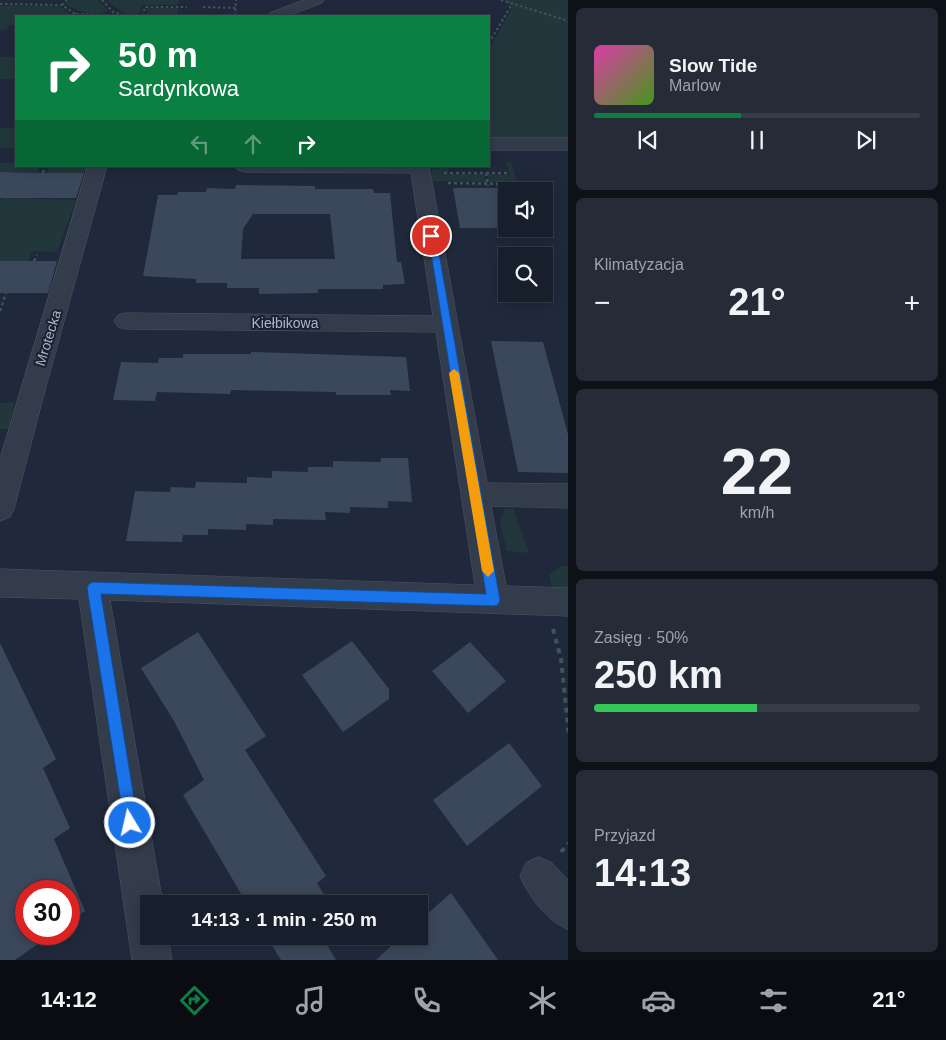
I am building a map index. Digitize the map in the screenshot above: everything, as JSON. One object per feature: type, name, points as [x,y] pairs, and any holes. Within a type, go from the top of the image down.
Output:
[{"type":"street","points":[[278,15],[315,0]]},
{"type":"street","points":[[490,144],[568,144]]},
{"type":"street","name":"Mrotecka","points":[[0,510],[28,402],[98,167]]},
{"type":"street","points":[[275,167],[425,172],[444,324],[493,600]]},
{"type":"street","name":"Kiełbikowa","points":[[126,322],[444,324]]},
{"type":"street","points":[[475,494],[568,496]]},
{"type":"street","points":[[0,583],[93,588],[557,602]]},
{"type":"street","points":[[93,588],[152,960]]},
{"type":"street","points":[[539,876],[568,911]]},
{"type":"path","points":[[62,5],[67,0]]},
{"type":"path","points":[[102,0],[113,12],[124,15]]},
{"type":"path","points":[[235,15],[236,0]]},
{"type":"path","points":[[502,0],[568,21]]},
{"type":"path","points":[[510,0],[512,4]]},
{"type":"path","points":[[0,4],[62,5],[77,15]]},
{"type":"path","points":[[490,41],[512,4]]},
{"type":"path","points":[[143,15],[145,7],[187,7]]},
{"type":"path","points":[[202,7],[236,8]]},
{"type":"path","points":[[106,15],[113,12]]},
{"type":"path","points":[[42,173],[44,167]]},
{"type":"path","points":[[425,172],[508,173]]},
{"type":"path","points":[[425,172],[488,185],[498,185]]},
{"type":"path","points":[[486,173],[488,185]]},
{"type":"path","points":[[34,261],[37,255]]},
{"type":"path","points":[[0,311],[6,293]]},
{"type":"path","points":[[557,602],[568,736]]},
{"type":"green space","points":[[71,0],[98,0],[108,11],[97,14],[81,12],[66,4]]},
{"type":"green space","points":[[108,0],[179,0],[178,5],[142,5],[138,15],[129,14],[114,6]]},
{"type":"green space","points":[[505,0],[568,0],[568,142],[490,141],[490,47],[512,8]]},
{"type":"green space","points":[[0,6],[59,6],[72,15],[15,15],[15,25],[9,25],[6,30],[0,30]]},
{"type":"green space","points":[[148,8],[178,8],[177,15],[146,15]]},
{"type":"green space","points":[[0,57],[15,57],[15,79],[0,79]]},
{"type":"green space","points":[[0,128],[15,128],[15,148],[0,148]]},
{"type":"green space","points":[[506,162],[511,162],[517,182],[489,182],[487,174],[510,175]]},
{"type":"green space","points":[[0,163],[15,163],[15,167],[39,167],[38,173],[3,172],[0,178]]},
{"type":"green space","points":[[49,167],[87,167],[84,173],[48,173]]},
{"type":"green space","points":[[448,168],[449,174],[484,174],[486,182],[432,181],[432,169]]},
{"type":"green space","points":[[2,198],[76,200],[57,252],[32,251],[28,261],[0,261],[0,202]]},
{"type":"green space","points":[[15,402],[8,429],[0,429],[0,403]]},
{"type":"green space","points":[[513,508],[529,553],[507,551],[500,523],[505,509]]},
{"type":"green space","points":[[560,566],[568,566],[568,597],[554,597],[549,575]]},
{"type":"building","points":[[0,172],[84,173],[76,198],[0,198]]},
{"type":"building","points":[[236,185],[315,186],[315,189],[373,189],[374,193],[390,193],[397,262],[401,262],[405,284],[383,285],[383,289],[318,289],[318,293],[259,294],[259,288],[227,288],[227,283],[196,283],[196,279],[143,276],[158,195],[177,195],[178,192],[206,192],[207,188],[235,189]],"holes":[[[253,214],[330,214],[335,259],[241,259],[243,229]]]},
{"type":"building","points":[[453,188],[498,188],[498,228],[460,228]]},
{"type":"building","points":[[0,261],[57,261],[48,293],[0,293]]},
{"type":"building","points":[[491,341],[543,342],[568,434],[568,473],[518,472]]},
{"type":"building","points":[[251,352],[406,357],[410,391],[390,390],[391,395],[336,395],[336,392],[231,390],[230,394],[157,392],[155,401],[113,400],[121,362],[158,363],[159,358],[183,358],[183,354],[251,354]]},
{"type":"building","points":[[381,458],[408,458],[412,502],[388,501],[388,508],[350,507],[350,513],[325,512],[326,520],[273,519],[273,525],[246,524],[246,530],[208,529],[208,535],[183,535],[182,542],[126,541],[135,491],[170,492],[171,487],[195,488],[196,482],[247,483],[247,477],[272,478],[272,471],[308,472],[308,467],[333,467],[333,461],[381,462]]},
{"type":"building","points":[[198,632],[266,736],[245,750],[326,876],[317,883],[324,895],[242,895],[183,795],[204,780],[174,721],[141,668]]},
{"type":"building","points":[[352,641],[389,689],[389,699],[343,732],[302,675]]},
{"type":"building","points":[[470,642],[506,681],[468,713],[432,671]]},
{"type":"building","points":[[0,643],[56,759],[43,768],[70,828],[54,839],[72,880],[15,880],[15,945],[36,945],[15,960],[0,960]]},
{"type":"building","points":[[509,743],[542,786],[467,846],[433,800]]},
{"type":"building","points":[[451,893],[498,960],[376,960],[392,945],[428,945],[428,913]]},
{"type":"building","points":[[80,899],[85,911],[80,914]]},
{"type":"building","points":[[272,945],[327,945],[336,960],[281,960]]},
{"type":"slow traffic","points":[[454,373],[488,571]]},
{"type":"route","points":[[130,823],[93,588],[493,600],[448,332],[444,324],[444,311],[431,236]]}]
